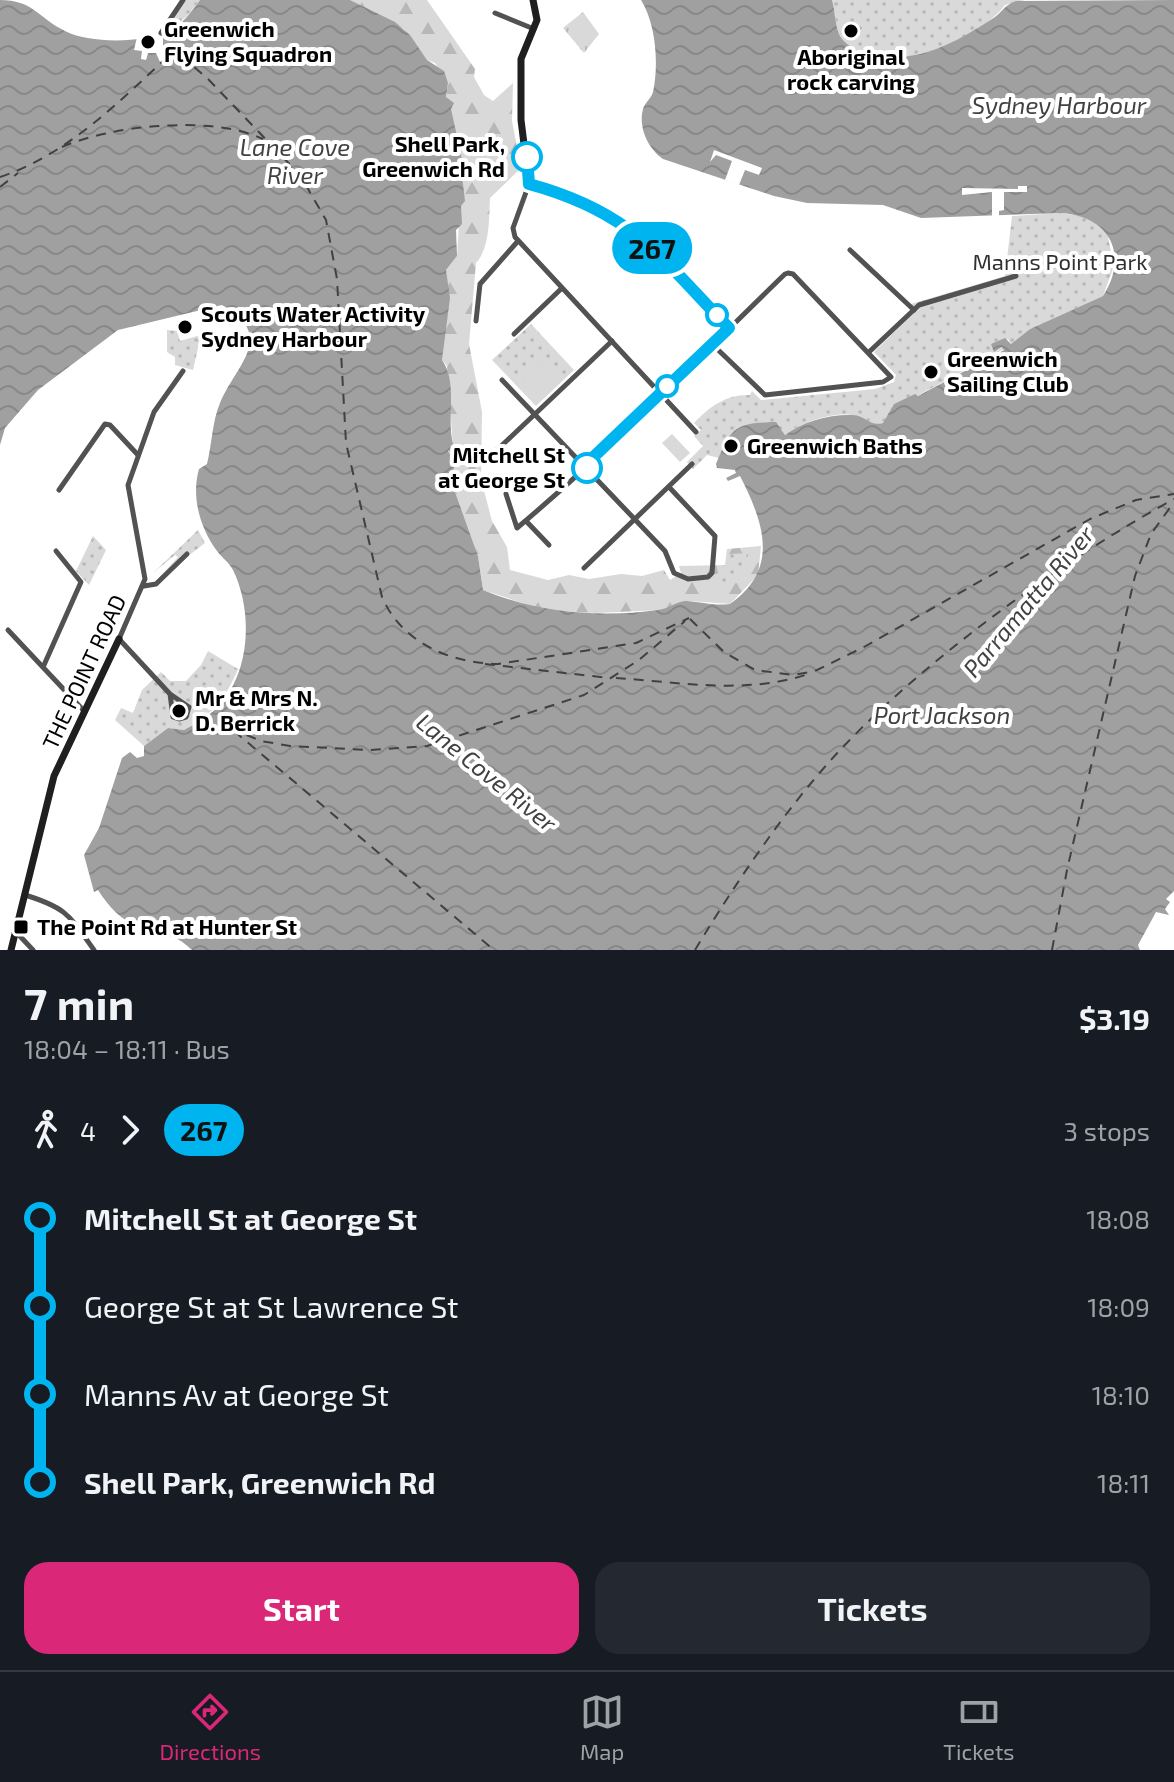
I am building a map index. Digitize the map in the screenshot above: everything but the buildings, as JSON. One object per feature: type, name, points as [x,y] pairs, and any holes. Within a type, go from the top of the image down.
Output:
[{"type":"street","points":[[161,33],[183,0]]},
{"type":"street","points":[[533,0],[538,14],[521,59],[521,120],[529,184],[513,228],[518,241],[696,432]]},
{"type":"street","points":[[495,13],[534,29]]},
{"type":"street","points":[[529,184],[587,202],[636,231],[729,328]]},
{"type":"street","points":[[476,321],[480,284],[518,241]]},
{"type":"street","points":[[850,250],[914,310]]},
{"type":"street","points":[[506,494],[515,528],[526,521],[785,274],[793,274],[888,372],[890,379],[760,393],[712,344]]},
{"type":"street","points":[[869,352],[919,305],[1016,276]]},
{"type":"street","points":[[514,334],[562,288]]},
{"type":"street","points":[[497,450],[612,341]]},
{"type":"street","name":"THE POINT ROAD","points":[[11,950],[54,776],[144,586],[128,485],[154,412],[183,371]]},
{"type":"street","points":[[502,380],[667,553],[673,572],[688,579],[709,577],[716,539],[669,487]]},
{"type":"street","points":[[59,490],[105,424],[110,425],[139,455]]},
{"type":"street","points":[[584,568],[692,464]]},
{"type":"street","points":[[526,521],[549,545]]},
{"type":"street","points":[[44,665],[81,582],[56,551]]},
{"type":"street","points":[[144,586],[156,584],[187,554]]},
{"type":"street","points":[[8,630],[85,712]]},
{"type":"street","points":[[119,639],[170,694],[189,707],[186,717],[176,719],[171,714],[170,694]]},
{"type":"street","points":[[25,895],[58,905],[94,950]]},
{"type":"street","points":[[16,931],[33,950]]},
{"type":"green space","points":[[182,0],[200,0],[168,32]]},
{"type":"green space","points":[[350,0],[427,0],[475,69],[474,77],[484,95],[493,101],[513,83],[512,121],[521,168],[490,198],[486,241],[476,263],[469,344],[482,412],[481,479],[492,521],[507,547],[510,570],[548,580],[569,575],[589,579],[621,574],[642,576],[664,570],[670,580],[681,573],[679,566],[725,565],[727,549],[761,546],[758,575],[730,604],[689,601],[661,610],[596,613],[544,610],[483,590],[478,556],[450,478],[456,463],[448,450],[453,447],[447,366],[442,360],[446,270],[457,256],[462,176],[467,161],[462,159],[446,98],[448,83],[435,63],[427,60],[404,29]]},
{"type":"green space","points":[[832,0],[1025,0],[1005,5],[992,19],[950,44],[899,58],[876,57],[855,50],[838,33]]},
{"type":"green space","points":[[583,12],[599,34],[584,53],[563,28]]},
{"type":"green space","name":"Manns Point Park","points":[[1061,213],[1087,217],[1107,232],[1114,266],[1103,296],[1030,329],[1011,344],[1008,339],[995,352],[1004,349],[917,396],[894,404],[883,423],[873,424],[849,415],[829,416],[809,422],[785,435],[781,429],[726,437],[719,458],[707,455],[693,469],[687,462],[703,446],[694,436],[701,430],[694,423],[726,399],[750,395],[752,391],[761,400],[875,389],[894,382],[896,375],[874,352],[914,313],[911,304],[1005,276],[1012,216]]},
{"type":"green space","points":[[531,324],[574,370],[536,406],[492,360]]},
{"type":"green space","points":[[167,330],[177,331],[180,341],[201,335],[193,370],[175,365],[175,357],[167,352]]},
{"type":"green space","points":[[543,359],[562,380],[541,400],[521,379]]},
{"type":"green space","points":[[672,434],[690,453],[680,462],[662,443]]},
{"type":"green space","points":[[198,530],[205,543],[157,580],[178,557],[175,555],[153,573]]},
{"type":"green space","points":[[93,536],[106,550],[89,585],[76,571]]},
{"type":"green space","points":[[749,553],[737,583],[719,585],[717,567],[727,565],[730,554]]},
{"type":"green space","points":[[208,651],[238,669],[223,698],[203,718],[184,730],[168,728],[144,746],[115,720],[121,708],[133,713],[142,690],[161,672],[170,681],[186,681],[201,665]]},
{"type":"water","name":"Port Jackson","points":[[0,0],[28,6],[65,31],[102,40],[146,38],[169,31],[200,0],[350,0],[395,22],[410,35],[427,60],[444,71],[448,83],[446,97],[454,103],[451,109],[462,159],[467,161],[462,176],[465,201],[461,206],[462,224],[456,230],[457,256],[446,270],[450,298],[442,360],[451,391],[454,447],[448,451],[456,463],[450,478],[478,556],[483,590],[547,609],[614,613],[658,610],[687,601],[730,604],[756,576],[763,544],[756,511],[740,476],[728,481],[726,478],[736,473],[735,470],[717,468],[716,464],[726,442],[737,429],[776,422],[785,435],[808,422],[844,415],[858,416],[874,424],[883,423],[894,404],[915,394],[918,396],[1004,350],[1002,347],[994,352],[991,344],[1005,338],[1011,344],[1030,329],[1103,296],[1115,266],[1110,240],[1103,230],[1092,221],[1078,216],[1061,213],[921,218],[883,205],[807,203],[774,196],[663,159],[649,144],[642,123],[643,109],[653,92],[656,57],[653,32],[641,0],[832,0],[838,32],[843,41],[867,54],[894,57],[924,53],[952,42],[1016,1],[1174,0],[1174,891],[1166,899],[1170,902],[1165,909],[1169,915],[1156,912],[1138,945],[1140,950],[192,950],[178,939],[148,931],[121,917],[98,890],[94,892],[84,855],[99,828],[122,758],[130,752],[137,758],[144,756],[144,746],[168,728],[184,730],[215,710],[232,687],[243,654],[246,619],[239,585],[231,567],[206,532],[196,490],[199,469],[207,464],[217,410],[248,352],[250,340],[247,328],[239,317],[222,305],[118,330],[38,390],[5,428],[0,445]]},
{"type":"pier","points":[[163,33],[163,52],[171,51],[173,56],[160,62],[156,53],[148,53],[146,60],[141,59],[142,51],[134,50],[137,37]]},
{"type":"pier","points":[[714,150],[762,168],[759,175],[745,170],[739,185],[725,180],[732,161],[716,155],[710,162]]},
{"type":"pier","points":[[1018,186],[1027,186],[1027,192],[1004,192],[1004,210],[999,211],[999,221],[992,221],[992,192],[962,195],[962,188],[1018,189]]},
{"type":"ferry route","points":[[0,177],[67,143],[107,112],[163,61],[193,66],[300,175],[326,220],[337,279],[346,443],[382,597],[402,627],[415,638],[445,654],[462,660],[498,664],[636,643],[689,618]]},
{"type":"ferry route","points":[[62,147],[107,133],[162,126],[218,127],[263,139]]},
{"type":"ferry route","points":[[0,187],[18,173]]},
{"type":"ferry route","points":[[690,619],[724,652],[755,670],[794,675],[815,671],[864,647],[1090,519],[1136,500],[1174,494]]},
{"type":"ferry route","points":[[695,950],[781,821],[820,772],[875,715],[998,612],[1088,551],[1174,499]]},
{"type":"ferry route","points":[[1052,950],[1067,870],[1135,576],[1151,534],[1174,502]]},
{"type":"ferry route","points":[[230,728],[261,741],[290,746],[370,750],[427,746],[584,695],[639,660],[685,621]]},
{"type":"ferry route","points":[[485,664],[609,678]]},
{"type":"ferry route","points":[[616,678],[737,686],[808,674]]},
{"type":"ferry route","points":[[234,731],[494,950]]},
{"type":"bus line","name":"267","points":[[527,157],[529,184],[587,202],[636,231],[729,328],[585,465],[587,468]]},
{"type":"place","name":"Aboriginal rock carving","points":[[851,31]]},
{"type":"place","name":"Greenwich Flying Squadron","points":[[148,42]]},
{"type":"place","name":"Shell Park, Greenwich Rd","points":[[527,157]]},
{"type":"place","name":"Scouts Water Activity Sydney Harbour","points":[[185,327]]},
{"type":"place","name":"Greenwich Sailing Club","points":[[931,372]]},
{"type":"place","name":"Greenwich Baths","points":[[731,446]]},
{"type":"place","name":"Mitchell St at George St","points":[[587,468]]},
{"type":"place","name":"Mr & Mrs N. D. Berrick","points":[[179,711]]},
{"type":"place","name":"The Point Rd at Hunter St","points":[[21,927]]},
{"type":"water label","name":"Sydney Harbour","points":[[1059,106]]},
{"type":"water label","name":"Lane Cove River","points":[[295,162]]},
{"type":"water label","name":"Parramatta River","points":[[1029,602]]},
{"type":"water label","name":"Lane Cove River","points":[[486,773]]}]
